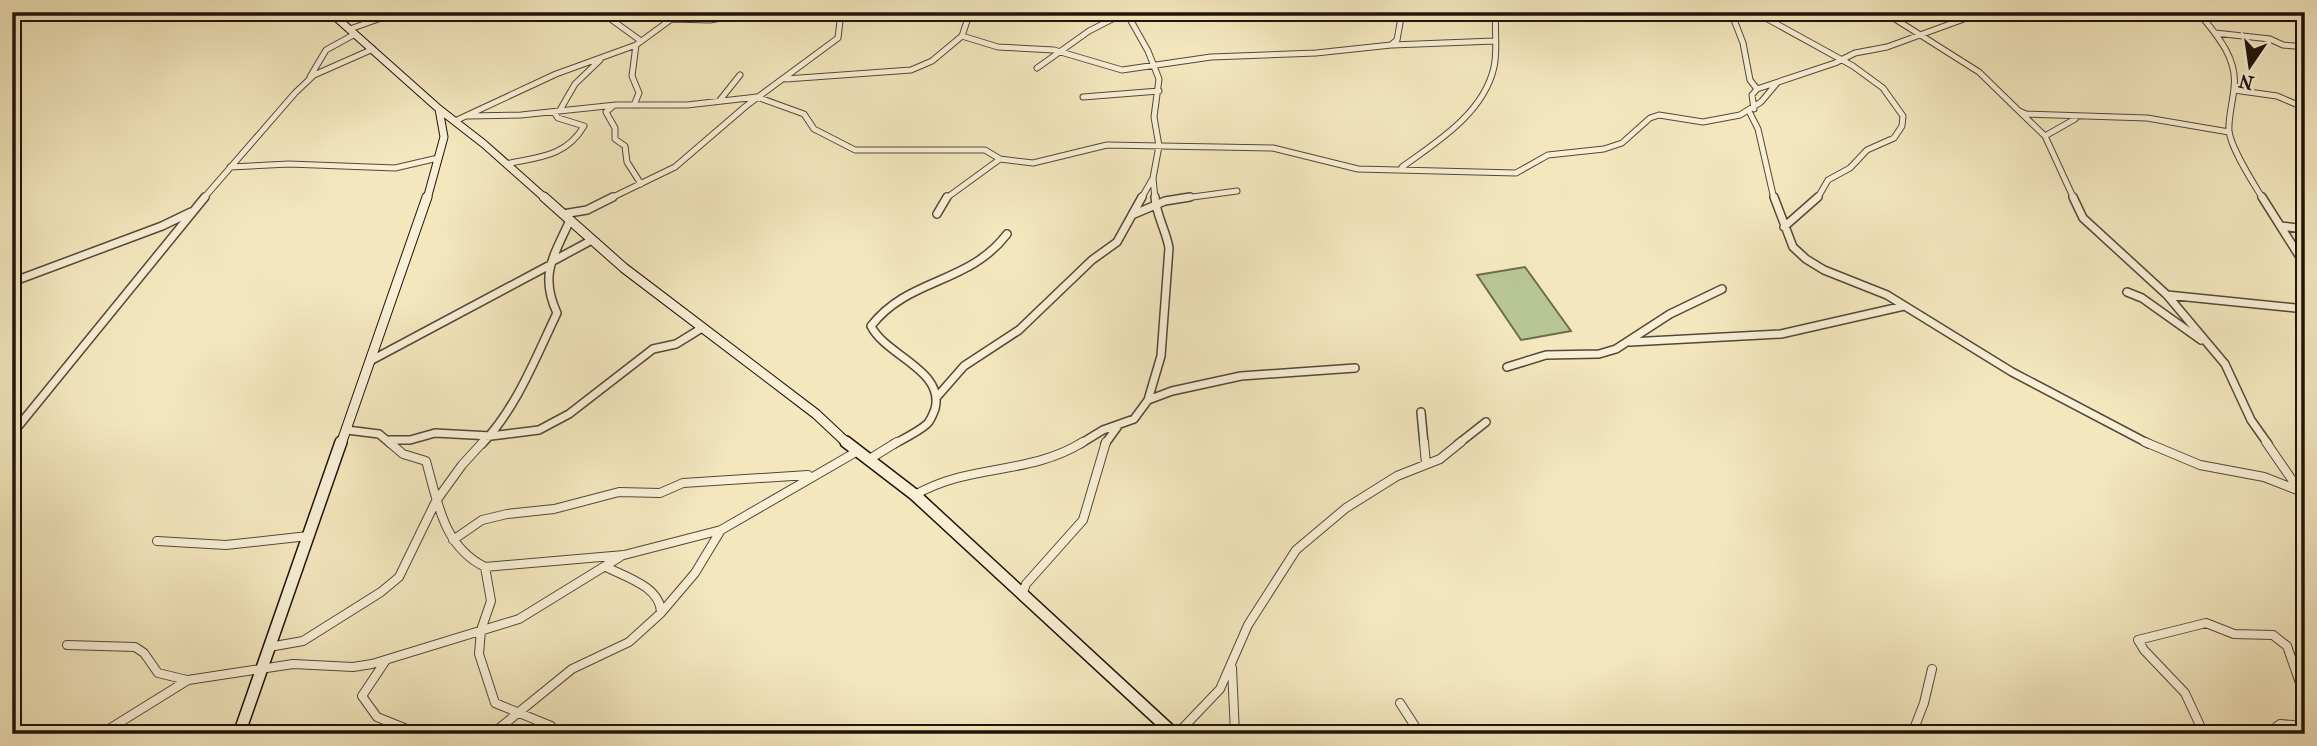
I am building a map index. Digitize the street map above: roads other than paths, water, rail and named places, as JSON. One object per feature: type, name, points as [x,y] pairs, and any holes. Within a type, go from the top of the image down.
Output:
[{"type":"street","points":[[330,12],[506,164],[590,241],[816,414],[856,452],[915,495],[1176,734],[1220,689],[1248,625],[1296,550],[1346,508],[1398,476],[1440,459],[1486,422]]},
{"type":"street","points":[[12,434],[230,166],[310,78],[320,54],[352,31],[398,12]]},
{"type":"street","points":[[601,12],[638,43]]},
{"type":"street","points":[[455,121],[534,83],[638,43],[681,12]]},
{"type":"street","points":[[671,19],[710,20],[754,12]]},
{"type":"street","points":[[828,12],[848,13]]},
{"type":"street","points":[[783,80],[911,70],[932,61],[962,36],[970,12]]},
{"type":"street","points":[[915,495],[937,482],[953,477],[1047,461],[1077,448],[1104,430],[1134,419],[1148,400],[1161,356],[1169,248],[1156,205],[1153,178],[1159,146],[1154,117],[1159,79],[1154,64],[1126,12],[1057,52],[1037,68]]},
{"type":"street","points":[[1391,45],[1397,40],[1402,12]]},
{"type":"street","points":[[1402,168],[1456,128],[1474,107],[1492,76],[1496,12]]},
{"type":"street","points":[[1731,12],[1743,43],[1751,80],[1758,89]]},
{"type":"street","points":[[1755,12],[1843,59],[1888,93],[1903,116],[1902,126],[1894,138],[1867,149],[1850,168],[1828,180],[1815,202],[1784,227]]},
{"type":"street","points":[[1884,12],[1979,72],[2045,136],[2071,188],[2079,213],[2167,295],[2225,364],[2251,420],[2302,492]]},
{"type":"street","points":[[1959,12],[1966,17]]},
{"type":"street","points":[[1983,12],[1917,34],[1896,44],[1863,51],[1758,89],[1752,95],[1752,111],[1777,211],[1793,247],[1824,270],[1887,295],[2014,374],[2148,444],[2200,465],[2264,477],[2302,492]]},
{"type":"street","points":[[2198,12],[2215,33],[2234,65],[2229,132],[2248,175],[2305,265]]},
{"type":"street","points":[[566,217],[587,210],[682,163],[757,97],[838,38],[838,24],[848,13]]},
{"type":"street","points":[[2215,33],[2270,39],[2283,45],[2305,47]]},
{"type":"street","points":[[962,36],[998,47],[1057,52],[1122,70],[1211,57],[1494,41]]},
{"type":"street","points":[[634,105],[639,93],[632,76],[638,43]]},
{"type":"street","points":[[310,78],[373,49]]},
{"type":"street","points":[[506,164],[557,155],[573,142],[584,126],[558,118],[557,111],[575,84],[604,56]]},
{"type":"street","points":[[793,72],[802,77]]},
{"type":"street","points":[[720,100],[740,75]]},
{"type":"street","points":[[468,116],[616,105],[679,105],[757,97],[804,114],[814,129],[855,150],[977,150],[988,151],[1000,159],[1033,163],[1096,146],[1273,148],[1358,169],[1402,168],[1516,173],[1529,169],[1537,160],[1548,155],[1614,147],[1627,141],[1650,118],[1658,115],[1669,113],[1689,120],[1704,121],[1752,111],[1769,98],[1777,83]]},
{"type":"street","points":[[2234,90],[2277,96],[2305,108]]},
{"type":"street","points":[[1083,97],[1159,91]]},
{"type":"street","points":[[741,99],[746,106]]},
{"type":"street","points":[[616,105],[609,109],[606,116],[615,128],[615,139],[625,146],[628,165],[641,184]]},
{"type":"street","points":[[239,734],[434,178],[444,137],[439,108]]},
{"type":"street","points":[[2019,111],[2035,116],[2147,118],[2229,132]]},
{"type":"street","points":[[2045,136],[2080,117]]},
{"type":"street","points":[[230,166],[289,164],[395,168],[438,158]]},
{"type":"street","points":[[937,214],[944,200],[1000,159]]},
{"type":"street","points":[[936,398],[964,366],[1019,330],[1092,260],[1117,242],[1153,178]]},
{"type":"street","points":[[1132,215],[1184,197],[1237,191]]},
{"type":"street","points":[[12,282],[162,226],[194,210]]},
{"type":"street","points":[[268,648],[303,641],[381,592],[399,577],[436,501],[463,465],[491,436],[517,397],[557,313],[551,300],[550,264],[566,217]]},
{"type":"street","points":[[2281,226],[2305,229]]},
{"type":"street","points":[[868,461],[929,423],[936,398],[934,385],[876,336],[871,326],[889,305],[906,294],[953,276],[991,255],[1007,234]]},
{"type":"street","points":[[370,361],[590,241]]},
{"type":"street","points":[[580,246],[602,250]]},
{"type":"street","points":[[1507,367],[1523,360],[1567,353],[1598,355],[1630,342],[1665,316],[1721,289]]},
{"type":"street","points":[[2127,292],[2154,306],[2207,344]]},
{"type":"street","points":[[2167,295],[2305,309]]},
{"type":"street","points":[[1630,342],[1781,334],[1905,306]]},
{"type":"street","points":[[390,440],[410,440],[427,434],[448,432],[491,436],[539,430],[558,420],[653,349],[676,344],[702,328]]},
{"type":"street","points":[[1148,400],[1172,391],[1241,376],[1355,368]]},
{"type":"street","points":[[1422,412],[1426,464]]},
{"type":"street","points":[[1023,592],[1026,584],[1083,520],[1104,445],[1119,425]]},
{"type":"street","points":[[346,430],[370,431],[390,440],[403,454],[426,460],[445,527],[467,558],[485,567],[624,555],[721,530],[856,452]]},
{"type":"street","points":[[453,540],[482,520],[554,509],[619,492],[660,493],[686,483],[812,475]]},
{"type":"street","points":[[492,734],[572,669],[629,642],[661,613],[695,573],[721,530]]},
{"type":"street","points":[[157,541],[226,545],[308,536]]},
{"type":"street","points":[[67,645],[135,647],[144,653],[158,673],[188,680],[293,664],[353,667],[386,660],[519,619],[624,555]]},
{"type":"street","points":[[485,567],[491,601],[481,630],[479,654],[495,703],[551,726],[558,734]]},
{"type":"street","points":[[606,567],[651,590],[661,603],[661,613]]},
{"type":"street","points":[[2204,734],[2185,693],[2144,650],[2138,640],[2206,623],[2227,634],[2265,633],[2284,642],[2303,682],[2305,697]]},
{"type":"street","points":[[386,660],[362,696],[377,717],[419,734]]},
{"type":"street","points":[[1231,664],[1235,734]]},
{"type":"street","points":[[1912,734],[1933,669]]},
{"type":"street","points":[[101,734],[188,680]]},
{"type":"street","points":[[1400,703],[1420,734]]},
{"type":"street","points":[[2278,734],[2276,727],[2280,724],[2305,726]]}]
